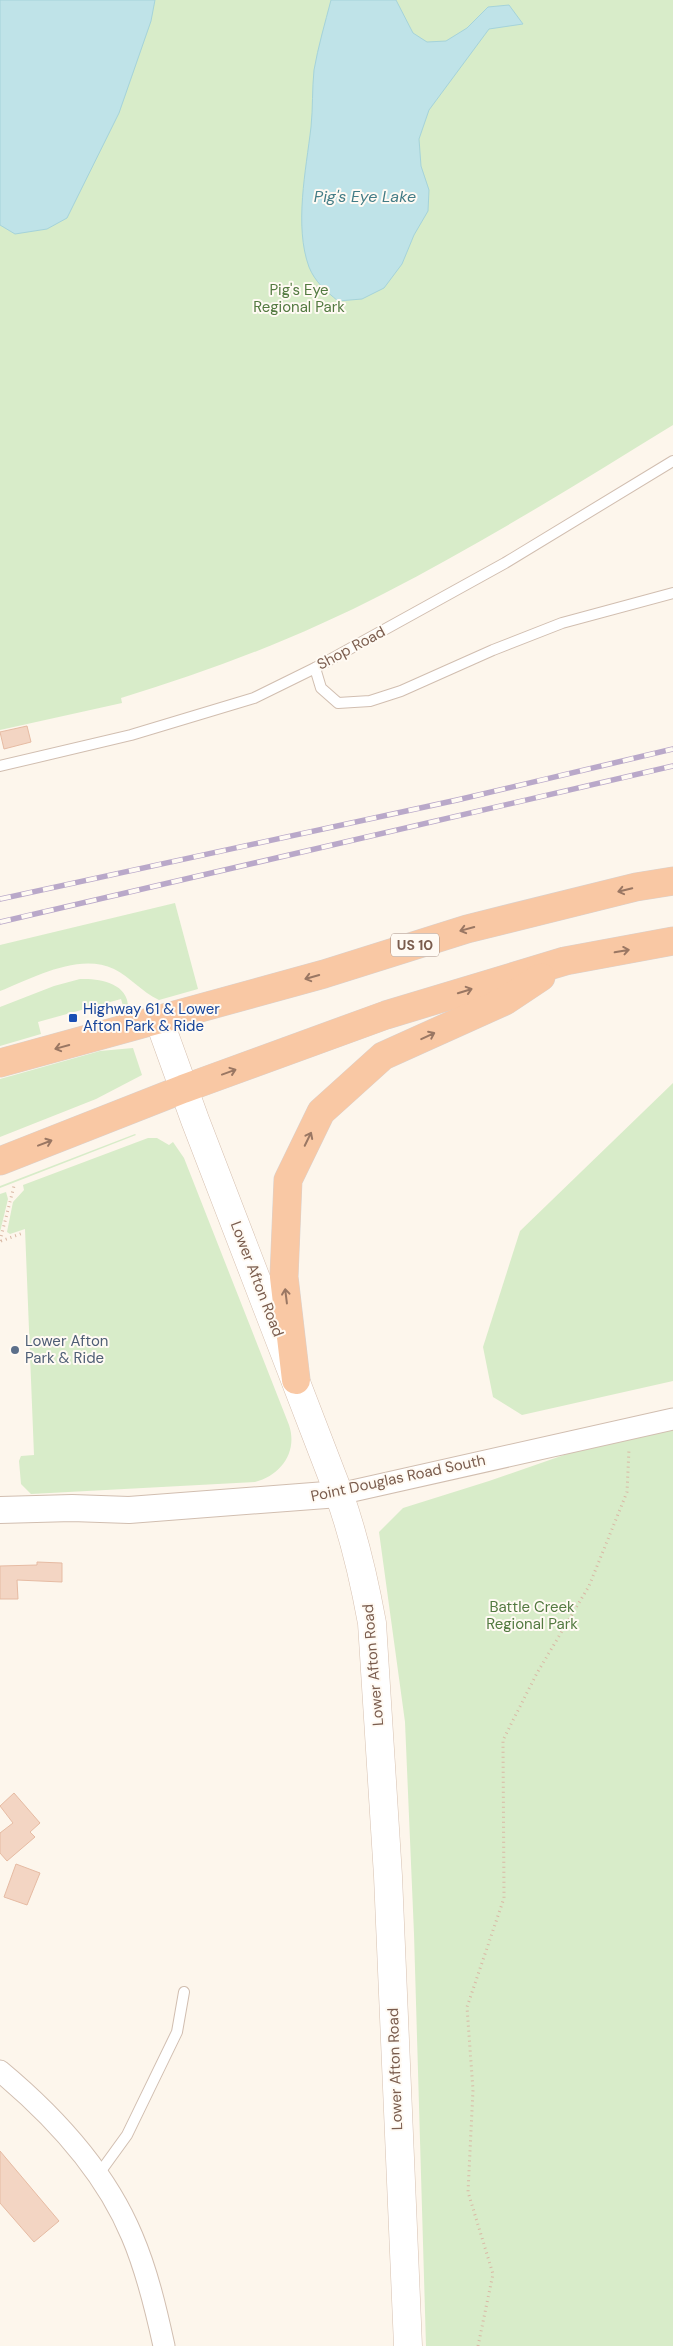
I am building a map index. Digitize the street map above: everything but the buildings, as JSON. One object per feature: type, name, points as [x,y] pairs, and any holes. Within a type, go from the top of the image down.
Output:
[{"type":"highway","name":"US 10","points":[[0,1063],[324,974],[467,929],[636,887],[673,881]]},
{"type":"highway","points":[[0,1161],[183,1089],[386,1015],[565,961],[673,942]]},
{"type":"highway","points":[[296,1380],[284,1277],[288,1180],[321,1112],[383,1056],[505,1001],[565,961]]},
{"type":"main road","name":"Lower Afton Road","points":[[159,1020],[183,1089],[340,1494],[356,1546],[372,1623],[388,1876],[408,2346]]},
{"type":"street","name":"Point Douglas Road South","points":[[0,1510],[72,1508],[130,1510],[340,1494],[673,1419]]},
{"type":"street","points":[[0,2071],[55,2122],[97,2176],[132,2236],[154,2302],[164,2346]]},
{"type":"lane","name":"Shop Road","points":[[0,766],[131,735],[254,698],[315,668],[506,563],[673,461]]},
{"type":"lane","points":[[315,668],[321,688],[338,703],[370,702],[562,623],[673,593]]},
{"type":"lane","points":[[97,2176],[127,2135],[177,2032],[184,1992]]},
{"type":"path","points":[[0,1241],[14,1186]]},
{"type":"path","points":[[0,1241],[23,1233]]},
{"type":"path","points":[[478,2346],[494,2274],[468,2192],[473,2090],[467,2007],[504,1898],[503,1740],[537,1674],[589,1586],[627,1492],[630,1428]]},
{"type":"green space","name":"Pig's Eye Regional Park","points":[[0,0],[673,0],[673,425],[495,533],[385,593],[321,624],[222,664],[121,698],[122,703],[0,730]]},
{"type":"green space","points":[[175,903],[198,989],[159,1000],[114,969],[86,963],[56,969],[0,991],[0,945]]},
{"type":"green space","points":[[80,979],[104,981],[112,984],[124,993],[128,1008],[124,1009],[121,999],[38,1022],[41,1034],[0,1046],[0,1007],[54,986]]},
{"type":"green space","points":[[133,1048],[142,1075],[96,1099],[0,1137],[0,1079],[100,1051]]},
{"type":"green space","points":[[673,1083],[673,1381],[522,1415],[493,1397],[483,1347],[520,1231]]},
{"type":"green space","points":[[136,1135],[0,1188],[0,1186]]},
{"type":"green space","points":[[148,1138],[157,1138],[169,1145],[173,1142],[184,1158],[289,1425],[291,1444],[289,1453],[280,1468],[273,1474],[255,1482],[31,1494],[21,1484],[19,1461],[21,1456],[34,1455],[25,1229],[10,1234],[7,1232],[13,1202],[24,1190],[23,1185]]},
{"type":"green space","points":[[6,1192],[8,1199],[0,1232],[0,1194]]},
{"type":"green space","name":"Battle Creek Regional Park","points":[[673,1417],[673,2346],[426,2346],[414,1934],[405,1722],[379,1532],[403,1508],[489,1481]]},
{"type":"water","points":[[0,0],[155,0],[151,21],[119,113],[67,218],[47,229],[15,234],[0,225]]},
{"type":"water","name":"Pig's Eye Lake","points":[[331,0],[396,0],[413,33],[427,42],[446,41],[467,28],[488,7],[509,5],[523,24],[489,29],[429,110],[419,139],[421,166],[429,190],[428,211],[414,235],[402,264],[384,288],[362,299],[338,301],[325,290],[311,272],[302,234],[302,198],[312,120],[314,70]]},
{"type":"railway","points":[[0,899],[457,800],[673,749]]},
{"type":"railway","points":[[0,922],[673,766]]},
{"type":"place","name":"Highway 61 & Lower Afton Park & Ride","points":[[73,1018]]},
{"type":"place","name":"Lower Afton Park & Ride","points":[[15,1350]]}]
